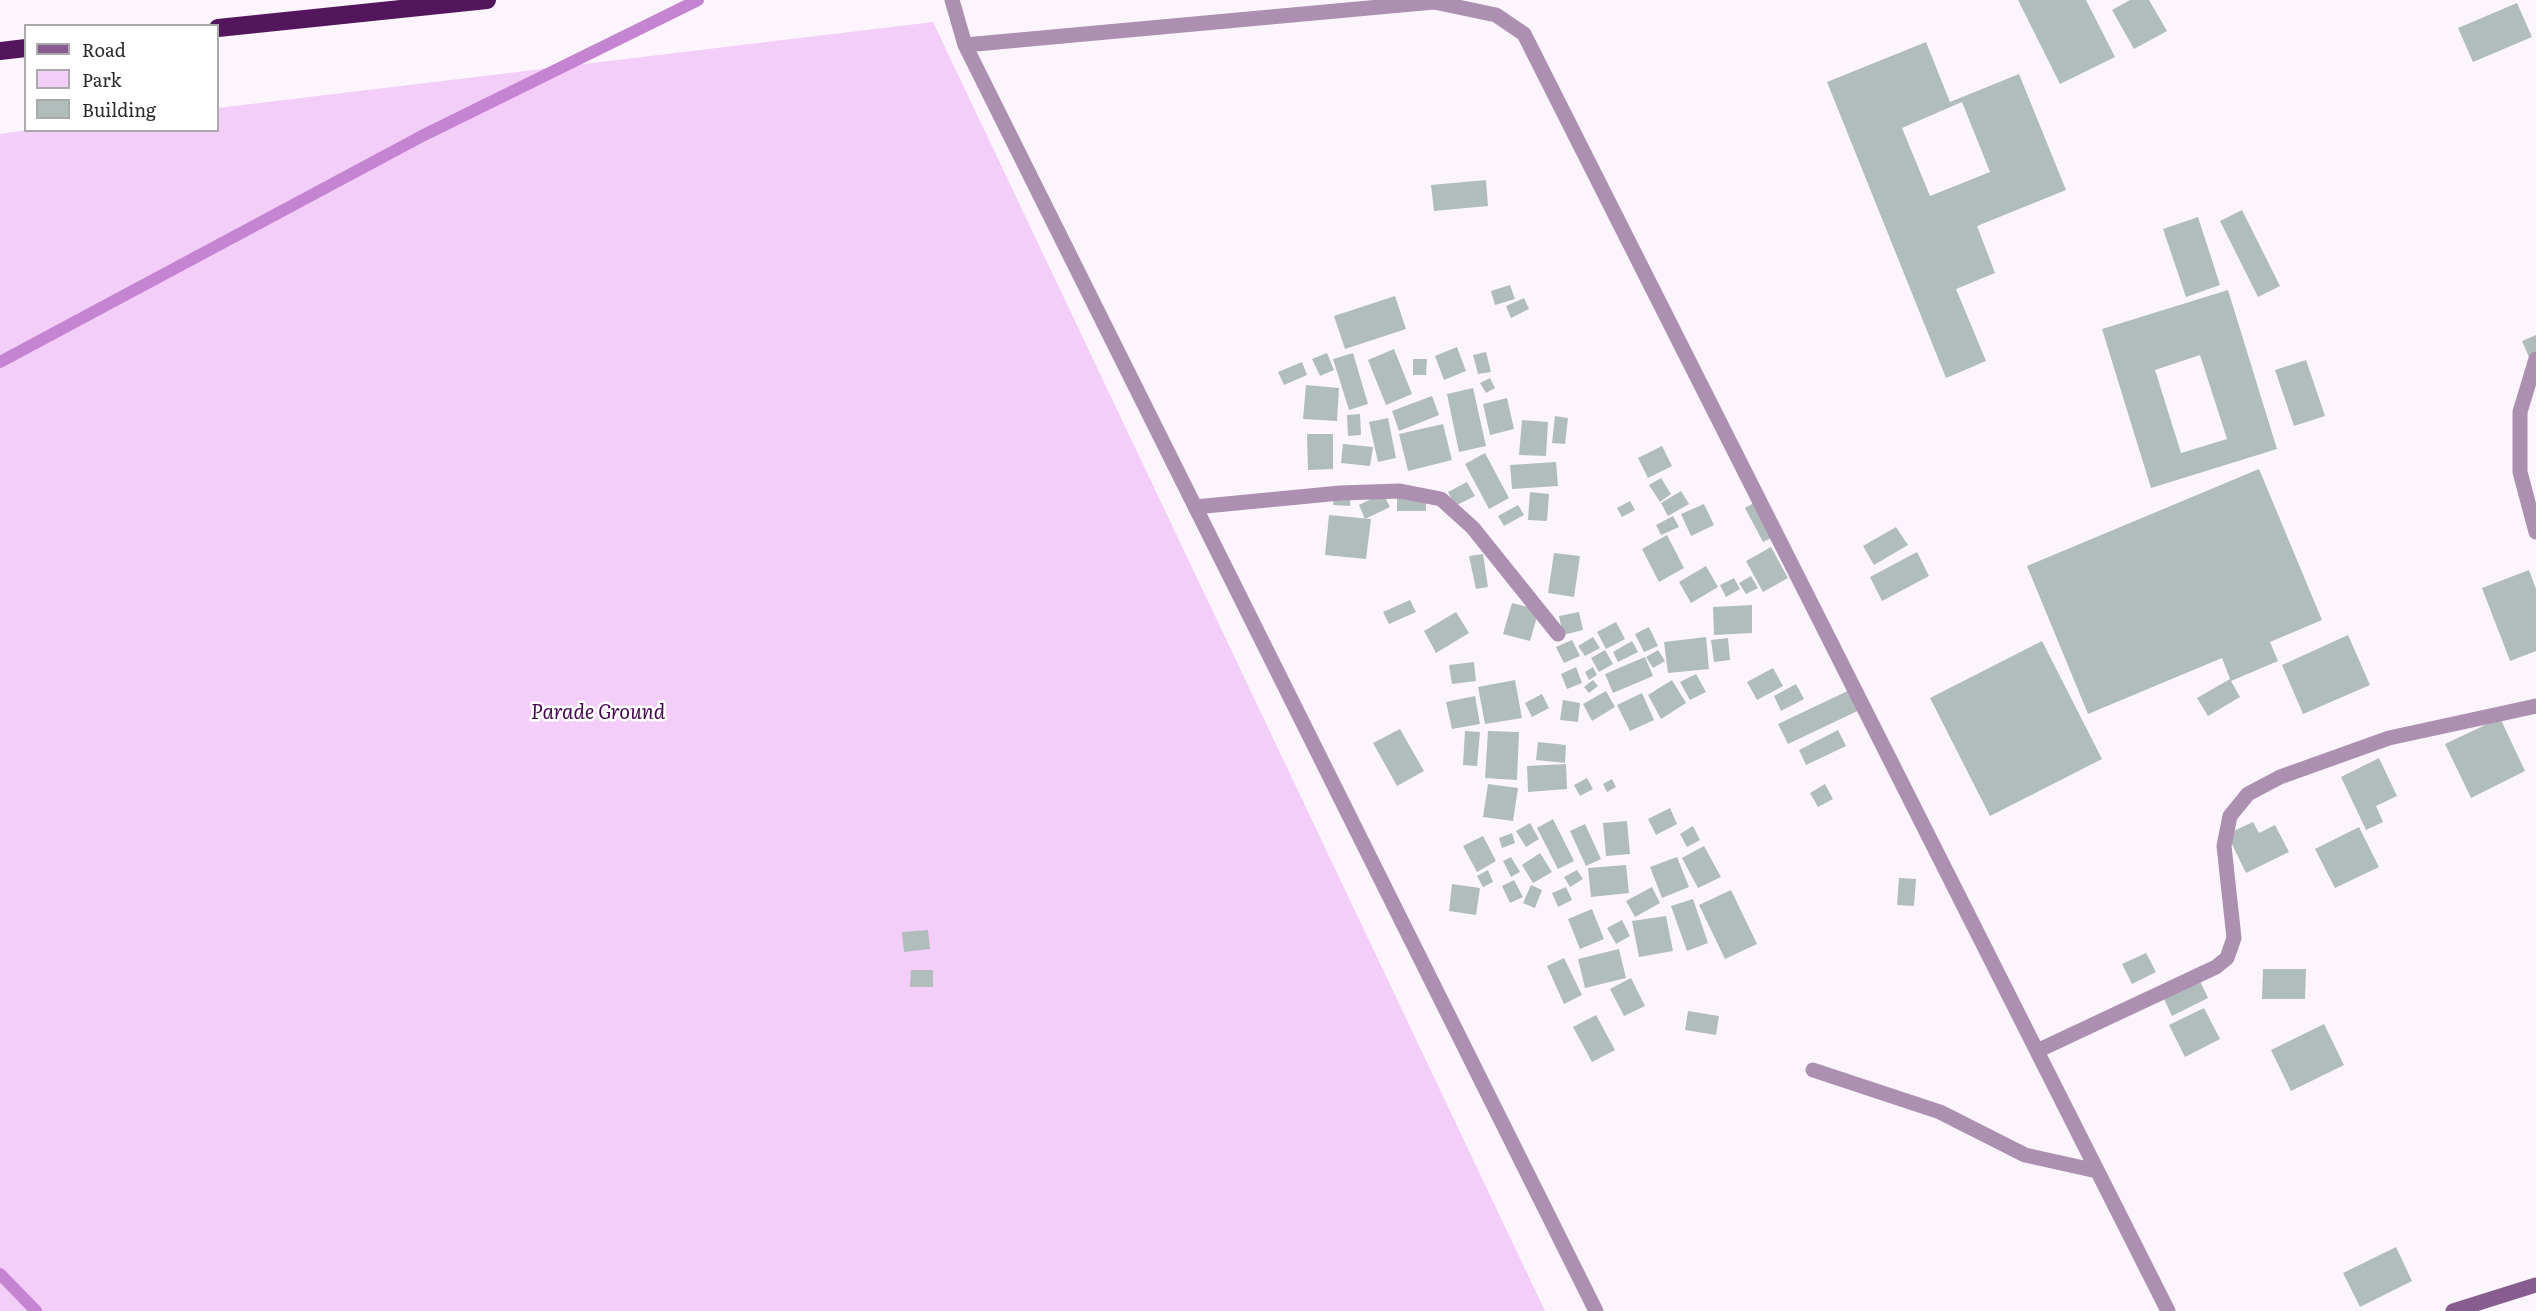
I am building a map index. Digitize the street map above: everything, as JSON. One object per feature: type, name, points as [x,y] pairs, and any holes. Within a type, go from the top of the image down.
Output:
[{"type":"highway","points":[[219,28],[487,0]]},
{"type":"highway","points":[[0,51],[24,48]]},
{"type":"main road","points":[[2453,1311],[2536,1285]]},
{"type":"street","points":[[952,0],[965,45],[1596,1311]]},
{"type":"street","points":[[965,45],[1434,2],[1496,15],[1524,34],[2168,1311]]},
{"type":"street","points":[[2536,359],[2520,412],[2520,472],[2536,532]]},
{"type":"street","points":[[1196,507],[1340,493],[1400,491],[1442,499],[1473,528],[1558,634]]},
{"type":"street","points":[[2037,1052],[2216,967],[2227,958],[2234,938],[2224,846],[2230,816],[2248,794],[2280,777],[2389,738],[2536,706]]},
{"type":"street","points":[[1813,1070],[1940,1112],[2025,1155],[2097,1171]]},
{"type":"green space","name":"Parade Ground","points":[[933,22],[1545,1311],[0,1311],[0,134],[24,131],[219,132],[219,108]]},
{"type":"building","points":[[2018,0],[2086,0],[2115,57],[2060,84]]},
{"type":"building","points":[[2130,0],[2149,0],[2167,31],[2134,49],[2112,10]]},
{"type":"building","points":[[2517,3],[2532,37],[2473,62],[2458,28]]},
{"type":"building","points":[[1926,42],[1950,102],[2019,74],[2066,190],[1977,226],[1995,273],[1956,289],[1986,361],[1946,378],[1827,82]],"holes":[[[1962,102],[1990,172],[1930,196],[1902,128]]]},
{"type":"building","points":[[1486,180],[1488,206],[1434,211],[1431,185]]},
{"type":"building","points":[[2242,210],[2280,286],[2258,297],[2220,221]]},
{"type":"building","points":[[2198,217],[2220,285],[2186,297],[2163,229]]},
{"type":"building","points":[[1510,285],[1515,299],[1495,305],[1491,291]]},
{"type":"building","points":[[2228,290],[2277,449],[2151,488],[2102,329]],"holes":[[[2200,355],[2227,439],[2181,453],[2155,370]]]},
{"type":"building","points":[[1395,296],[1406,329],[1345,349],[1334,316]]},
{"type":"building","points":[[1524,298],[1529,309],[1511,318],[1506,306]]},
{"type":"building","points":[[2536,335],[2536,373],[2522,341]]},
{"type":"building","points":[[1457,347],[1466,371],[1444,380],[1435,356]]},
{"type":"building","points":[[1394,349],[1412,394],[1386,405],[1368,360]]},
{"type":"building","points":[[1486,352],[1491,372],[1478,374],[1473,355]]},
{"type":"building","points":[[1327,353],[1334,370],[1320,376],[1312,359]]},
{"type":"building","points":[[1353,353],[1368,404],[1349,410],[1333,359]]},
{"type":"building","points":[[1413,359],[1427,359],[1426,375],[1413,375]]},
{"type":"building","points":[[2306,360],[2325,416],[2294,426],[2275,370]]},
{"type":"building","points":[[1302,362],[1307,375],[1284,385],[1278,372]]},
{"type":"building","points":[[1490,378],[1495,388],[1486,393],[1480,383]]},
{"type":"building","points":[[1306,385],[1339,388],[1337,421],[1303,419]]},
{"type":"building","points":[[1473,388],[1486,446],[1459,452],[1447,394]]},
{"type":"building","points":[[1432,396],[1439,415],[1399,431],[1392,411]]},
{"type":"building","points":[[1507,398],[1514,429],[1490,435],[1483,404]]},
{"type":"building","points":[[1360,414],[1361,435],[1348,436],[1347,415]]},
{"type":"building","points":[[1555,416],[1568,418],[1565,444],[1552,443]]},
{"type":"building","points":[[1388,418],[1396,458],[1378,462],[1369,422]]},
{"type":"building","points":[[1522,420],[1548,422],[1546,456],[1519,455]]},
{"type":"building","points":[[1443,424],[1452,460],[1408,471],[1399,434]]},
{"type":"building","points":[[1307,434],[1333,434],[1333,469],[1308,470]]},
{"type":"building","points":[[1343,444],[1373,447],[1370,466],[1341,463]]},
{"type":"building","points":[[1662,446],[1672,466],[1648,478],[1638,458]]},
{"type":"building","points":[[1485,453],[1509,498],[1489,509],[1465,464]]},
{"type":"building","points":[[1556,462],[1558,486],[1512,489],[1510,465]]},
{"type":"building","points":[[2259,469],[2322,620],[2270,642],[2278,661],[2231,681],[2240,697],[2208,716],[2197,698],[2230,679],[2222,658],[2088,714],[2027,566]]},
{"type":"building","points":[[1661,478],[1671,494],[1660,502],[1649,485]]},
{"type":"building","points":[[1467,482],[1475,496],[1455,506],[1448,492]]},
{"type":"building","points":[[1397,489],[1426,489],[1426,511],[1397,511]]},
{"type":"building","points":[[1335,490],[1351,491],[1350,506],[1333,505]]},
{"type":"building","points":[[1681,491],[1689,504],[1668,516],[1661,503]]},
{"type":"building","points":[[1530,492],[1549,494],[1547,521],[1528,520]]},
{"type":"building","points":[[1383,493],[1390,507],[1365,519],[1359,505]]},
{"type":"building","points":[[1630,501],[1635,510],[1622,517],[1617,508]]},
{"type":"building","points":[[1757,501],[1775,536],[1763,542],[1745,508]]},
{"type":"building","points":[[1704,504],[1714,525],[1691,536],[1681,514]]},
{"type":"building","points":[[1518,505],[1524,515],[1504,526],[1498,516]]},
{"type":"building","points":[[1329,515],[1371,519],[1366,559],[1325,555]]},
{"type":"building","points":[[1673,516],[1679,527],[1661,535],[1656,525]]},
{"type":"building","points":[[1896,527],[1908,545],[1874,565],[1863,546]]},
{"type":"building","points":[[1667,535],[1684,568],[1659,582],[1642,549]]},
{"type":"building","points":[[1771,547],[1788,578],[1763,592],[1746,561]]},
{"type":"building","points":[[1917,552],[1929,576],[1882,601],[1870,577]]},
{"type":"building","points":[[1554,553],[1580,556],[1574,597],[1548,593]]},
{"type":"building","points":[[1483,554],[1488,587],[1476,589],[1469,556]]},
{"type":"building","points":[[1706,566],[1718,587],[1691,603],[1679,582]]},
{"type":"building","points":[[2529,570],[2536,589],[2536,651],[2510,661],[2482,588]]},
{"type":"building","points":[[1751,576],[1758,588],[1746,594],[1739,583]]},
{"type":"building","points":[[1734,578],[1740,589],[1726,597],[1720,585]]},
{"type":"building","points":[[1410,600],[1416,612],[1389,624],[1383,612]]},
{"type":"building","points":[[1512,603],[1539,610],[1530,641],[1503,634]]},
{"type":"building","points":[[1752,605],[1752,633],[1714,635],[1713,607]]},
{"type":"building","points":[[1456,612],[1469,633],[1436,653],[1424,631]]},
{"type":"building","points":[[1579,612],[1583,630],[1563,635],[1559,616]]},
{"type":"building","points":[[1616,622],[1625,639],[1606,649],[1597,632]]},
{"type":"building","points":[[1649,627],[1658,646],[1644,652],[1635,634]]},
{"type":"building","points":[[2348,635],[2370,685],[2303,714],[2282,665]]},
{"type":"building","points":[[1593,637],[1600,648],[1585,656],[1578,646]]},
{"type":"building","points":[[1706,637],[1709,669],[1668,673],[1664,642]]},
{"type":"building","points":[[1728,638],[1730,660],[1714,662],[1711,640]]},
{"type":"building","points":[[1572,640],[1580,656],[1564,663],[1556,647]]},
{"type":"building","points":[[1632,641],[1638,652],[1618,662],[1613,652]]},
{"type":"building","points":[[2042,641],[2102,759],[1990,816],[1930,698]]},
{"type":"building","points":[[1605,650],[1613,664],[1599,672],[1591,658]]},
{"type":"building","points":[[1658,650],[1665,661],[1653,668],[1646,657]]},
{"type":"building","points":[[1645,657],[1653,676],[1613,693],[1605,674]]},
{"type":"building","points":[[1474,662],[1476,681],[1452,684],[1449,665]]},
{"type":"building","points":[[1576,667],[1582,683],[1567,689],[1561,674]]},
{"type":"building","points":[[1593,667],[1597,675],[1589,680],[1585,672]]},
{"type":"building","points":[[1773,668],[1783,686],[1757,700],[1747,682]]},
{"type":"building","points":[[1696,674],[1706,692],[1690,700],[1680,682]]},
{"type":"building","points":[[1515,680],[1522,718],[1485,724],[1478,687]]},
{"type":"building","points":[[1593,680],[1598,686],[1589,693],[1584,687]]},
{"type":"building","points":[[1672,680],[1686,703],[1661,719],[1648,695]]},
{"type":"building","points":[[1796,684],[1804,699],[1781,711],[1774,696]]},
{"type":"building","points":[[1856,687],[1866,707],[1788,744],[1778,724]]},
{"type":"building","points":[[1606,691],[1615,707],[1592,721],[1583,704]]},
{"type":"building","points":[[1642,693],[1654,720],[1630,731],[1617,705]]},
{"type":"building","points":[[1542,694],[1549,708],[1532,717],[1525,703]]},
{"type":"building","points":[[1475,696],[1480,724],[1452,729],[1446,702]]},
{"type":"building","points":[[1563,700],[1580,703],[1578,722],[1560,720]]},
{"type":"building","points":[[2500,718],[2525,771],[2471,798],[2445,744]]},
{"type":"building","points":[[1400,729],[1424,771],[1397,786],[1373,743]]},
{"type":"building","points":[[1838,730],[1846,746],[1806,765],[1799,750]]},
{"type":"building","points":[[1465,731],[1480,732],[1477,766],[1463,765]]},
{"type":"building","points":[[1488,731],[1519,732],[1517,780],[1485,778]]},
{"type":"building","points":[[1538,742],[1566,745],[1565,763],[1536,760]]},
{"type":"building","points":[[2379,758],[2397,796],[2376,806],[2383,822],[2366,830],[2341,777]]},
{"type":"building","points":[[1566,764],[1567,789],[1528,792],[1527,766]]},
{"type":"building","points":[[1587,778],[1593,789],[1580,796],[1574,785]]},
{"type":"building","points":[[1612,779],[1616,787],[1607,792],[1603,784]]},
{"type":"building","points":[[1488,784],[1518,788],[1513,821],[1483,817]]},
{"type":"building","points":[[1825,784],[1833,799],[1818,807],[1810,793]]},
{"type":"building","points":[[1670,808],[1677,824],[1656,835],[1648,819]]},
{"type":"building","points":[[1553,819],[1574,861],[1558,869],[1537,828]]},
{"type":"building","points":[[1627,821],[1630,854],[1606,856],[1603,823]]},
{"type":"building","points":[[2253,822],[2259,833],[2275,825],[2289,852],[2246,873],[2227,834]]},
{"type":"building","points":[[1530,823],[1539,839],[1526,847],[1516,831]]},
{"type":"building","points":[[1585,824],[1601,859],[1586,866],[1570,831]]},
{"type":"building","points":[[1693,826],[1700,840],[1687,847],[1680,834]]},
{"type":"building","points":[[2359,827],[2379,867],[2335,888],[2315,849]]},
{"type":"building","points":[[1512,833],[1515,843],[1502,848],[1499,838]]},
{"type":"building","points":[[1483,836],[1496,861],[1477,872],[1463,846]]},
{"type":"building","points":[[1704,846],[1721,877],[1698,888],[1682,858]]},
{"type":"building","points":[[1540,853],[1552,872],[1533,883],[1522,865]]},
{"type":"building","points":[[1511,857],[1520,872],[1511,877],[1503,861]]},
{"type":"building","points":[[1677,857],[1689,887],[1662,898],[1650,867]]},
{"type":"building","points":[[1626,865],[1629,893],[1591,897],[1588,868]]},
{"type":"building","points":[[1488,870],[1493,882],[1483,887],[1477,876]]},
{"type":"building","points":[[1577,870],[1583,879],[1570,887],[1564,877]]},
{"type":"building","points":[[1899,878],[1916,879],[1914,906],[1897,905]]},
{"type":"building","points":[[1514,880],[1523,897],[1510,903],[1502,886]]},
{"type":"building","points":[[1452,884],[1480,888],[1476,915],[1449,911]]},
{"type":"building","points":[[1531,885],[1542,890],[1535,908],[1523,903]]},
{"type":"building","points":[[1566,887],[1572,900],[1558,907],[1552,893]]},
{"type":"building","points":[[1652,887],[1660,903],[1635,917],[1626,901]]},
{"type":"building","points":[[1731,890],[1757,944],[1725,959],[1699,905]]},
{"type":"building","points":[[1693,899],[1708,943],[1687,951],[1671,906]]},
{"type":"building","points":[[1592,909],[1604,939],[1580,949],[1568,919]]},
{"type":"building","points":[[1666,916],[1673,951],[1639,957],[1632,921]]},
{"type":"building","points":[[1622,920],[1630,936],[1616,944],[1607,928]]},
{"type":"building","points":[[928,930],[930,949],[904,952],[902,932]]},
{"type":"building","points":[[1619,949],[1626,978],[1585,988],[1578,959]]},
{"type":"building","points":[[2146,953],[2156,972],[2132,984],[2122,964]]},
{"type":"building","points":[[1564,958],[1582,995],[1564,1004],[1547,966]]},
{"type":"building","points":[[2263,969],[2306,969],[2305,999],[2262,999]]},
{"type":"building","points":[[911,970],[933,970],[933,987],[910,987]]},
{"type":"building","points":[[1631,978],[1645,1006],[1624,1016],[1610,989]]},
{"type":"building","points":[[2199,979],[2208,998],[2172,1016],[2163,997]]},
{"type":"building","points":[[2204,1008],[2220,1039],[2185,1057],[2169,1025]]},
{"type":"building","points":[[1688,1011],[1719,1016],[1716,1035],[1685,1030]]},
{"type":"building","points":[[1596,1015],[1615,1050],[1592,1062],[1573,1027]]},
{"type":"building","points":[[2324,1024],[2344,1065],[2291,1091],[2271,1050]]},
{"type":"building","points":[[2396,1247],[2412,1281],[2360,1307],[2343,1273]]},
{"type":"waterway","points":[[0,362],[422,136],[698,0]]},
{"type":"waterway","points":[[0,1274],[36,1311]]}]
